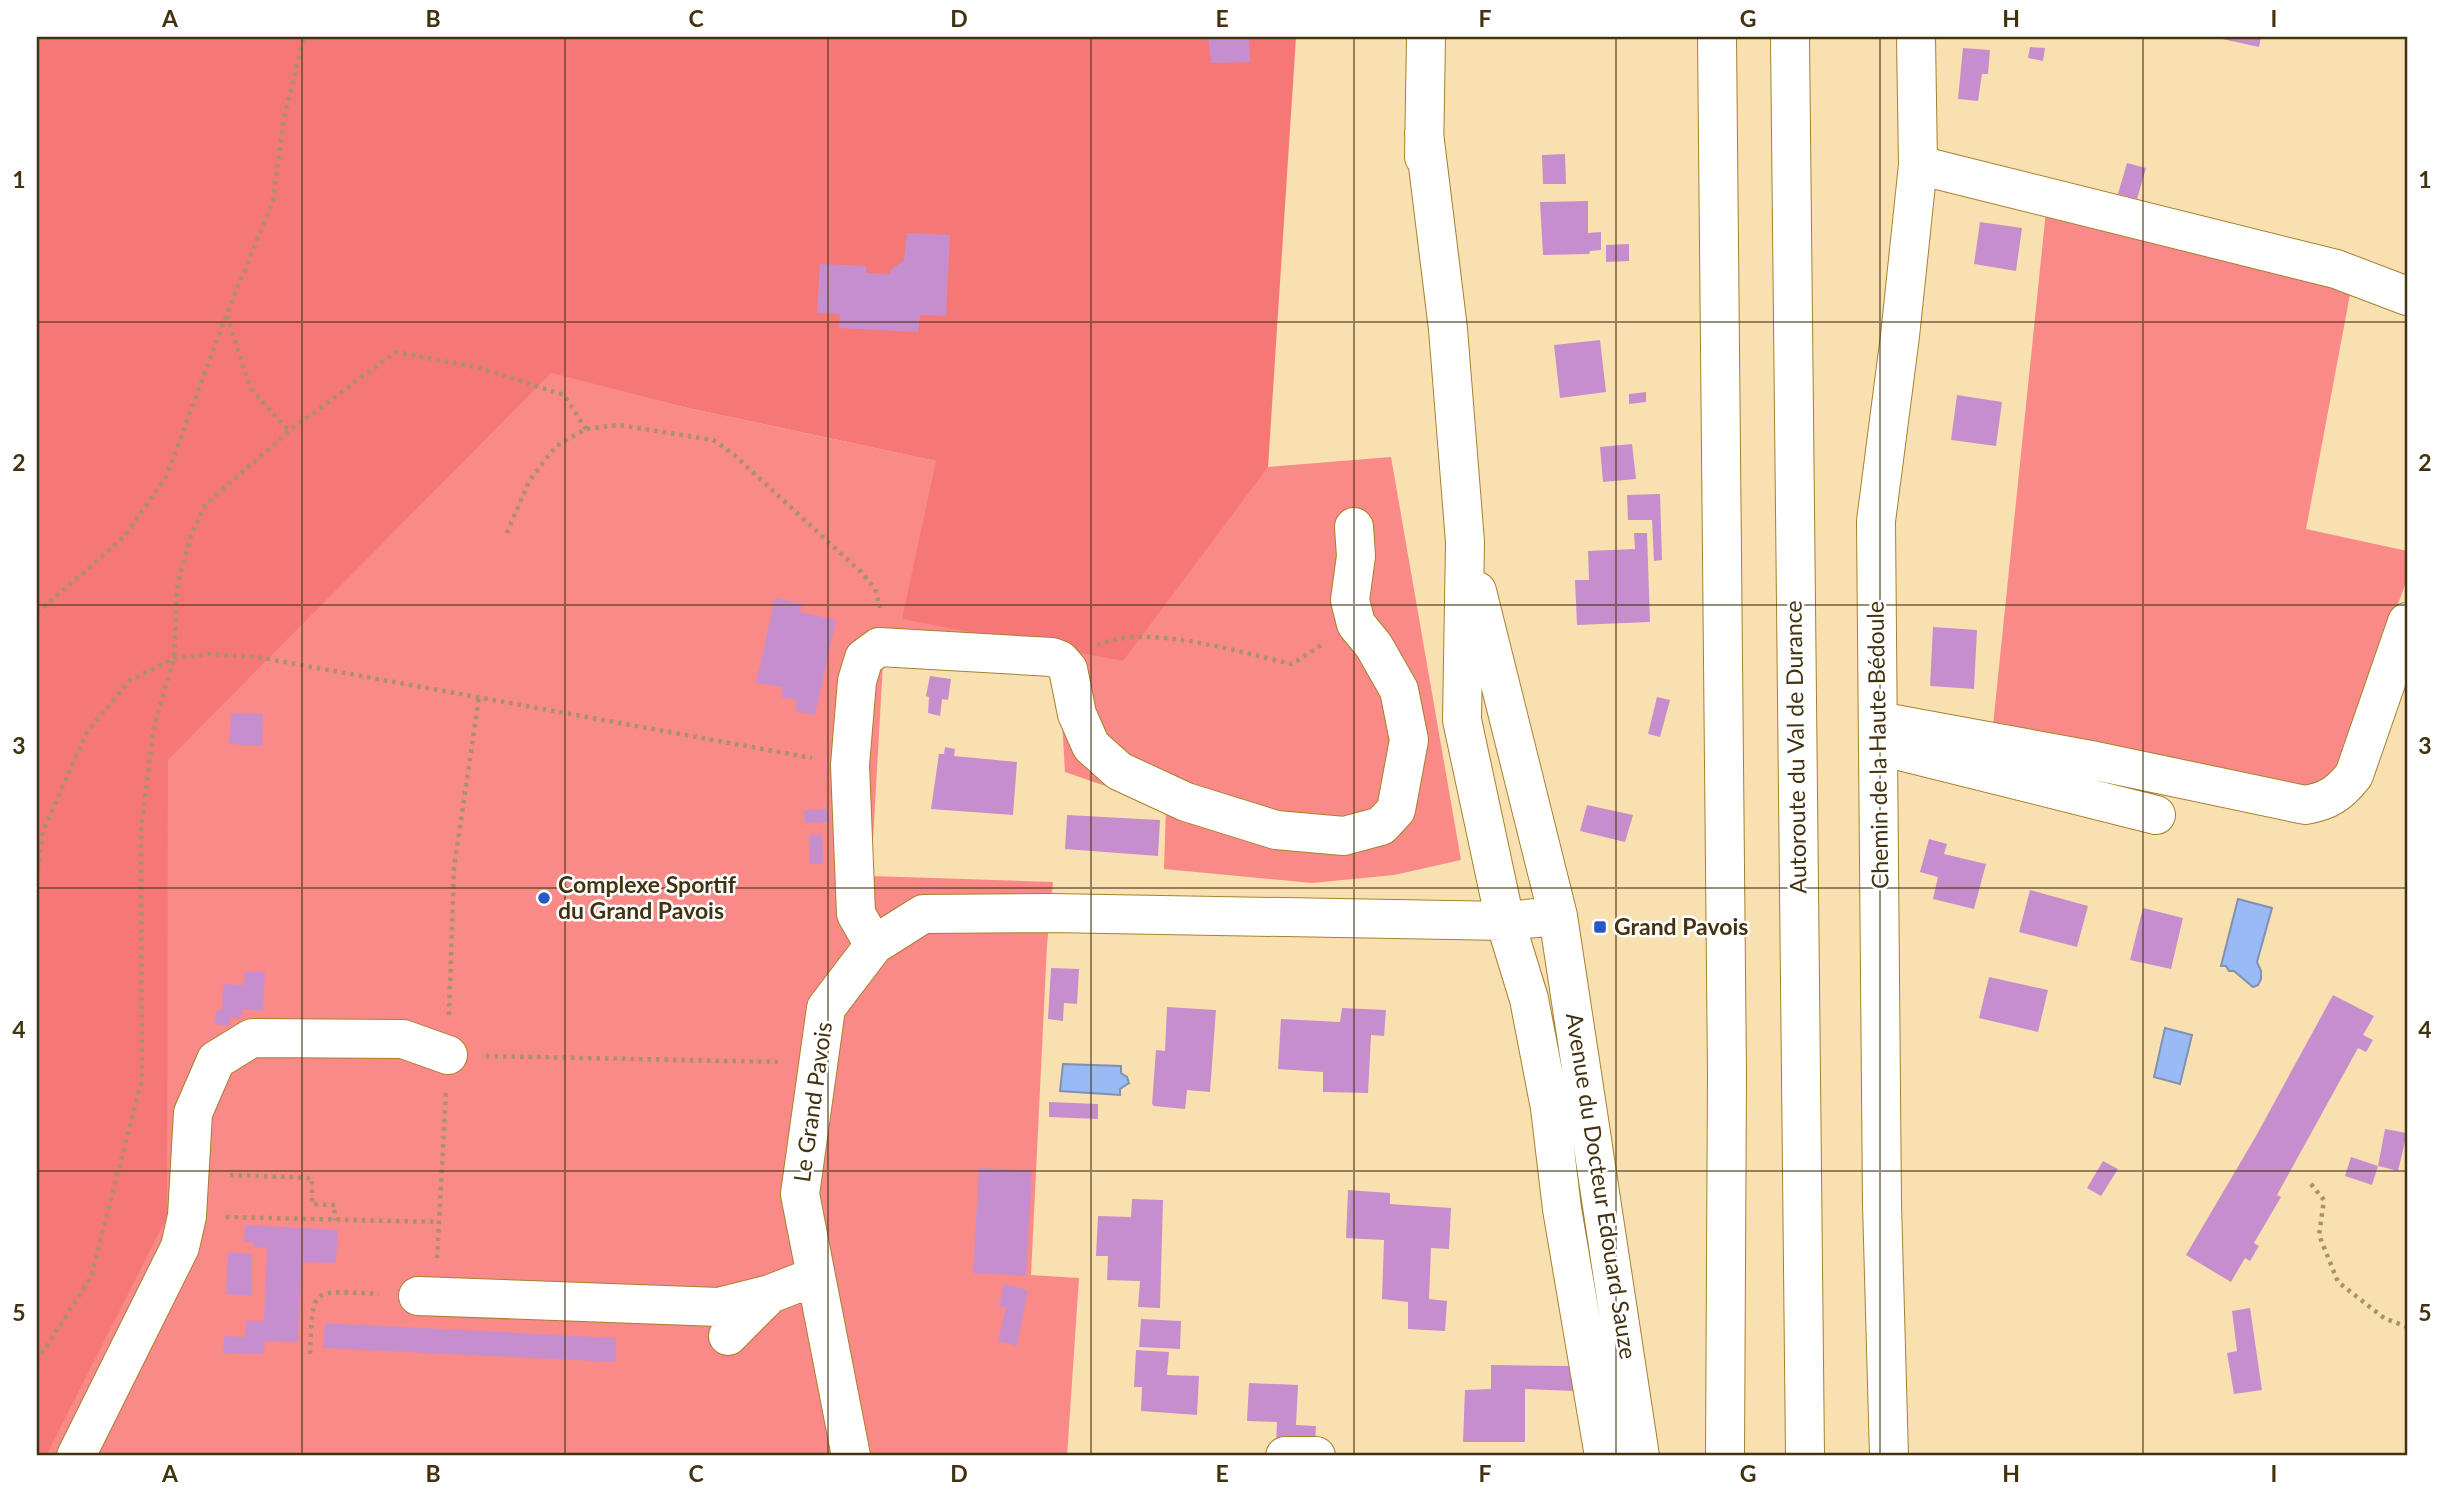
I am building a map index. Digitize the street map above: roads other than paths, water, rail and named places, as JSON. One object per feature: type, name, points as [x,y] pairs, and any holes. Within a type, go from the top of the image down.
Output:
[{"type":"main road","name":"Avenue du Docteur Edouard Sauze","points":[[1426,37],[1424,337],[1460,484],[1465,542],[1462,720],[1505,921],[1529,999],[1550,1108],[1562,1209],[1604,1456]]},
{"type":"main road","points":[[1715,37],[1727,1075],[1725,1456]]},
{"type":"main road","name":"Autoroute du Val de Durance","points":[[1790,37],[1805,1456]]},
{"type":"main road","name":"Chemin de la Haute Bédoule","points":[[1889,1456],[1882,1204],[1876,522],[1900,336],[1918,165],[1916,37]]},
{"type":"main road","points":[[1918,165],[2336,269],[2407,296]]},
{"type":"main road","points":[[874,945],[856,914],[850,765],[857,681],[864,658],[879,647],[1052,657],[1068,668],[1077,714],[1091,746],[1119,771],[1186,802],[1276,830],[1344,836],[1381,826],[1396,810],[1409,740],[1399,690],[1374,646],[1356,624],[1350,600],[1356,556],[1354,527]]},
{"type":"main road","name":"Avenue du Docteur Edouard Sauze","points":[[1465,542],[1558,916],[1640,1456]]},
{"type":"main road","points":[[1878,733],[2096,761],[2305,805],[2326,801],[2342,791],[2354,775],[2407,622]]},
{"type":"main road","points":[[1878,733],[2156,815]]},
{"type":"main road","name":"Le Grand Pavois","points":[[851,1456],[800,1194],[826,1008],[874,945],[923,914],[1051,913],[1505,921]]},
{"type":"main road","points":[[1505,921],[1558,916]]},
{"type":"main road","points":[[76,1456],[180,1247],[187,1216],[193,1113],[216,1060],[252,1038],[403,1039],[448,1055]]},
{"type":"main road","points":[[418,1296],[719,1307],[770,1294],[816,1276]]},
{"type":"main road","points":[[728,1336],[770,1294]]},
{"type":"main road","points":[[1284,1456],[1316,1456]]},
{"type":"water","points":[[2238,899],[2272,908],[2257,962],[2261,979],[2258,985],[2253,987],[2234,971],[2221,966]]},
{"type":"water","points":[[2165,1028],[2192,1035],[2180,1084],[2154,1077]]},
{"type":"water","points":[[1063,1064],[1121,1066],[1121,1073],[1127,1077],[1129,1083],[1120,1089],[1120,1095],[1060,1091]]},
{"type":"place","name":"Complexe Sportif du Grand Pavois","points":[[544,898]]},
{"type":"place","name":"Grand Pavois","points":[[1600,927]]}]
